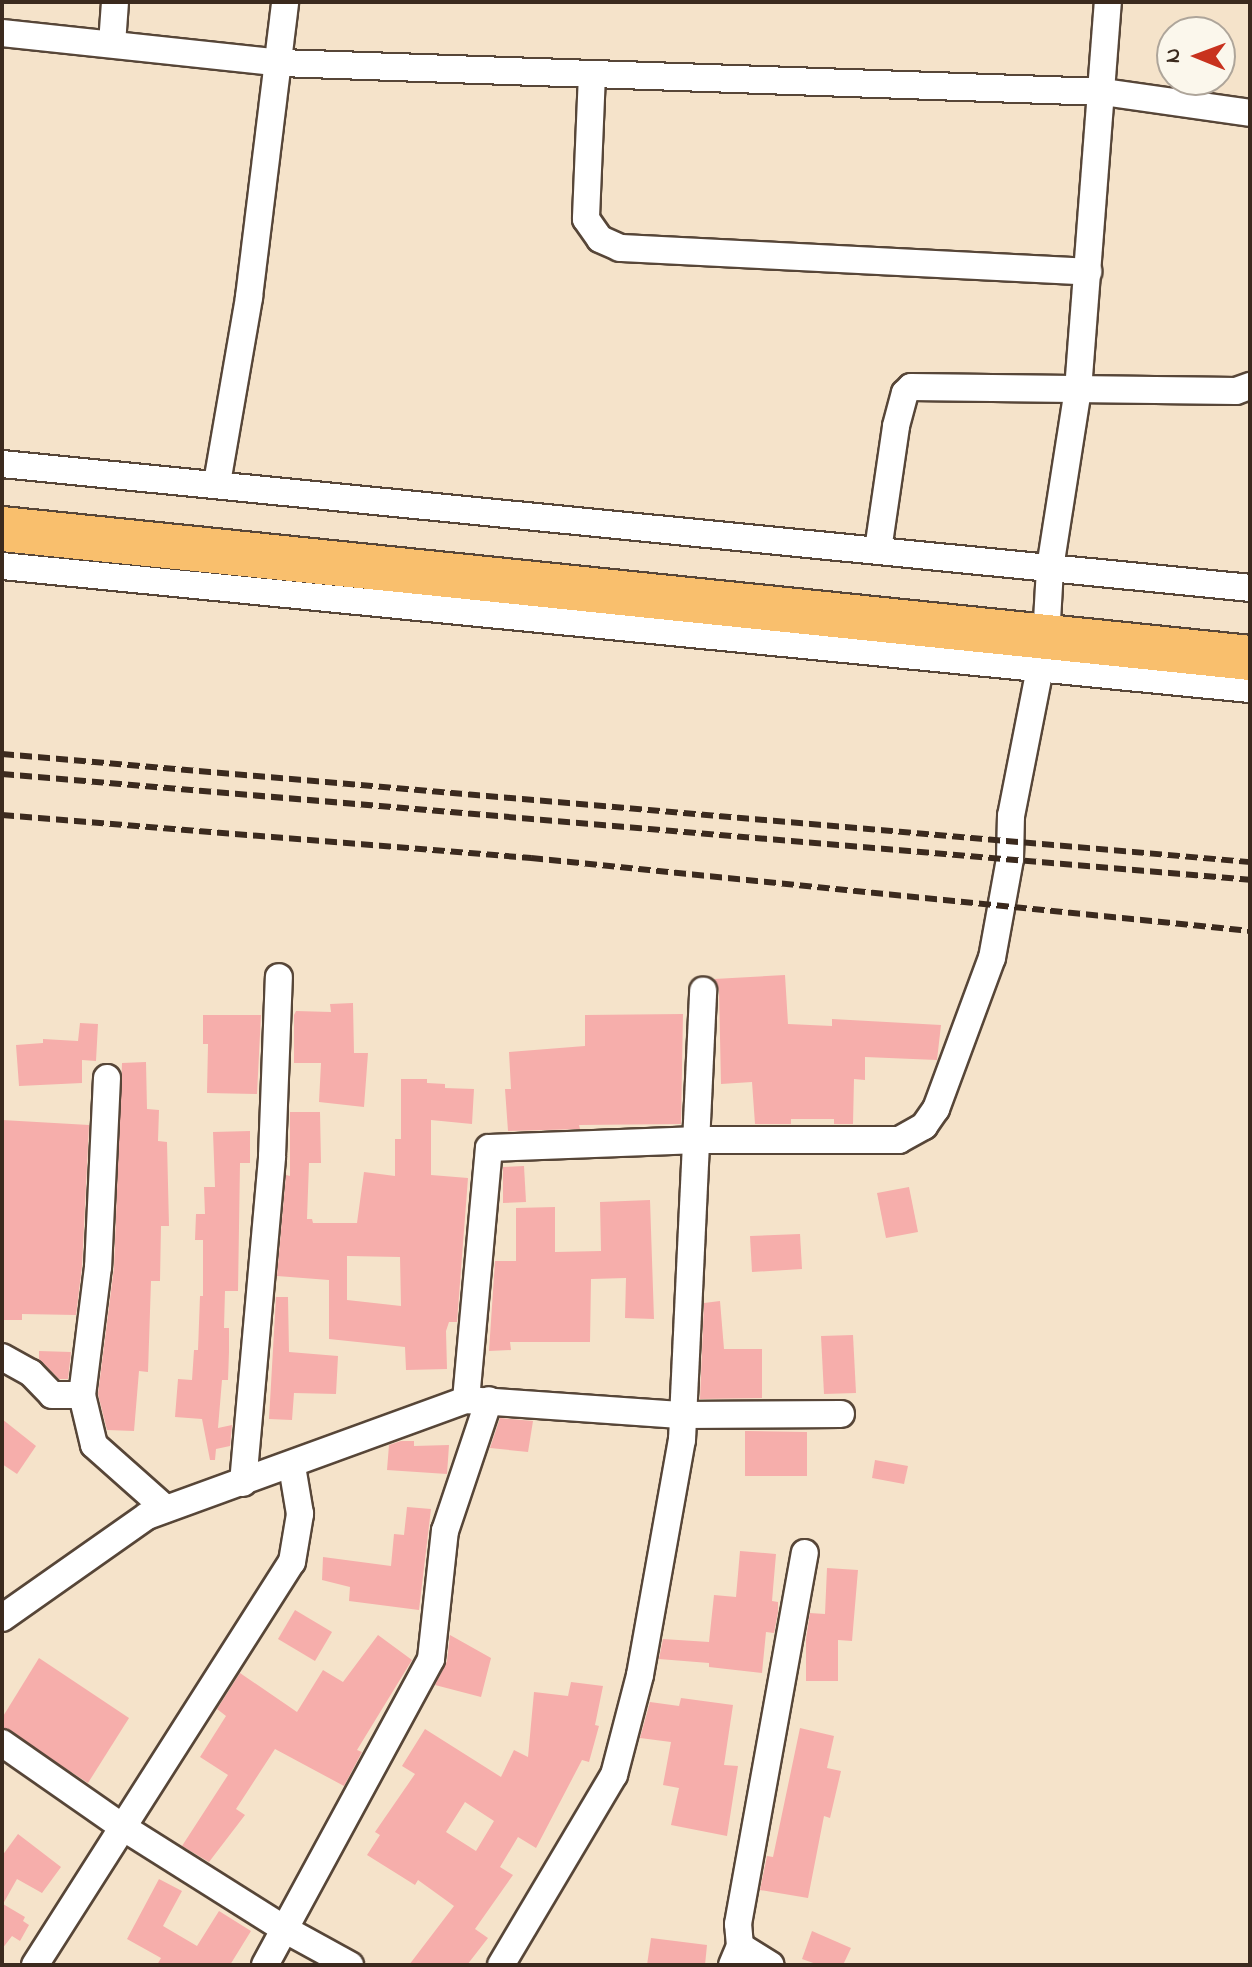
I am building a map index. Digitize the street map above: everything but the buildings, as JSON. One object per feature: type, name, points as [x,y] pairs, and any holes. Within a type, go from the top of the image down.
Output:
[{"type":"highway","points":[[2,501],[1045,639],[1250,630]]},
{"type":"highway","points":[[2,529],[1250,658]]},
{"type":"street","points":[[112,44],[115,2]]},
{"type":"street","points":[[217,483],[249,297],[281,63],[285,2]]},
{"type":"street","points":[[265,1965],[431,1659],[445,1531],[478,1400],[489,1148],[699,1140],[899,1140],[924,1126],[936,1109],[992,958],[1010,859],[1011,816],[1045,639],[1050,568],[1078,390],[1108,2]]},
{"type":"street","points":[[2,33],[281,63],[1103,92],[1250,113]]},
{"type":"street","points":[[592,74],[586,219],[600,239],[620,248],[1088,272]]},
{"type":"street","points":[[878,550],[896,426],[905,393],[911,387],[1236,391],[1250,386]]},
{"type":"street","points":[[2,464],[1250,588]]},
{"type":"street","points":[[2,566],[1045,639],[1250,689]]},
{"type":"street","points":[[243,1483],[272,1156],[279,977]]},
{"type":"street","points":[[501,1965],[614,1775],[640,1675],[682,1440],[699,1140],[703,990]]},
{"type":"street","points":[[107,1078],[98,1267],[82,1395],[94,1445],[166,1509]]},
{"type":"street","points":[[2,1357],[31,1373],[52,1395],[82,1395]]},
{"type":"street","points":[[2,1618],[147,1516],[478,1400],[683,1415],[841,1414]]},
{"type":"street","points":[[35,1965],[292,1562],[300,1514],[292,1466]]},
{"type":"street","points":[[771,1965],[736,1956],[738,1924],[805,1553]]},
{"type":"street","points":[[2,1743],[124,1828],[286,1930],[350,1965]]},
{"type":"railway","points":[[2,754],[1250,862]]},
{"type":"railway","points":[[2,774],[1250,880]]},
{"type":"railway","points":[[2,815],[531,858],[1250,931]]}]
